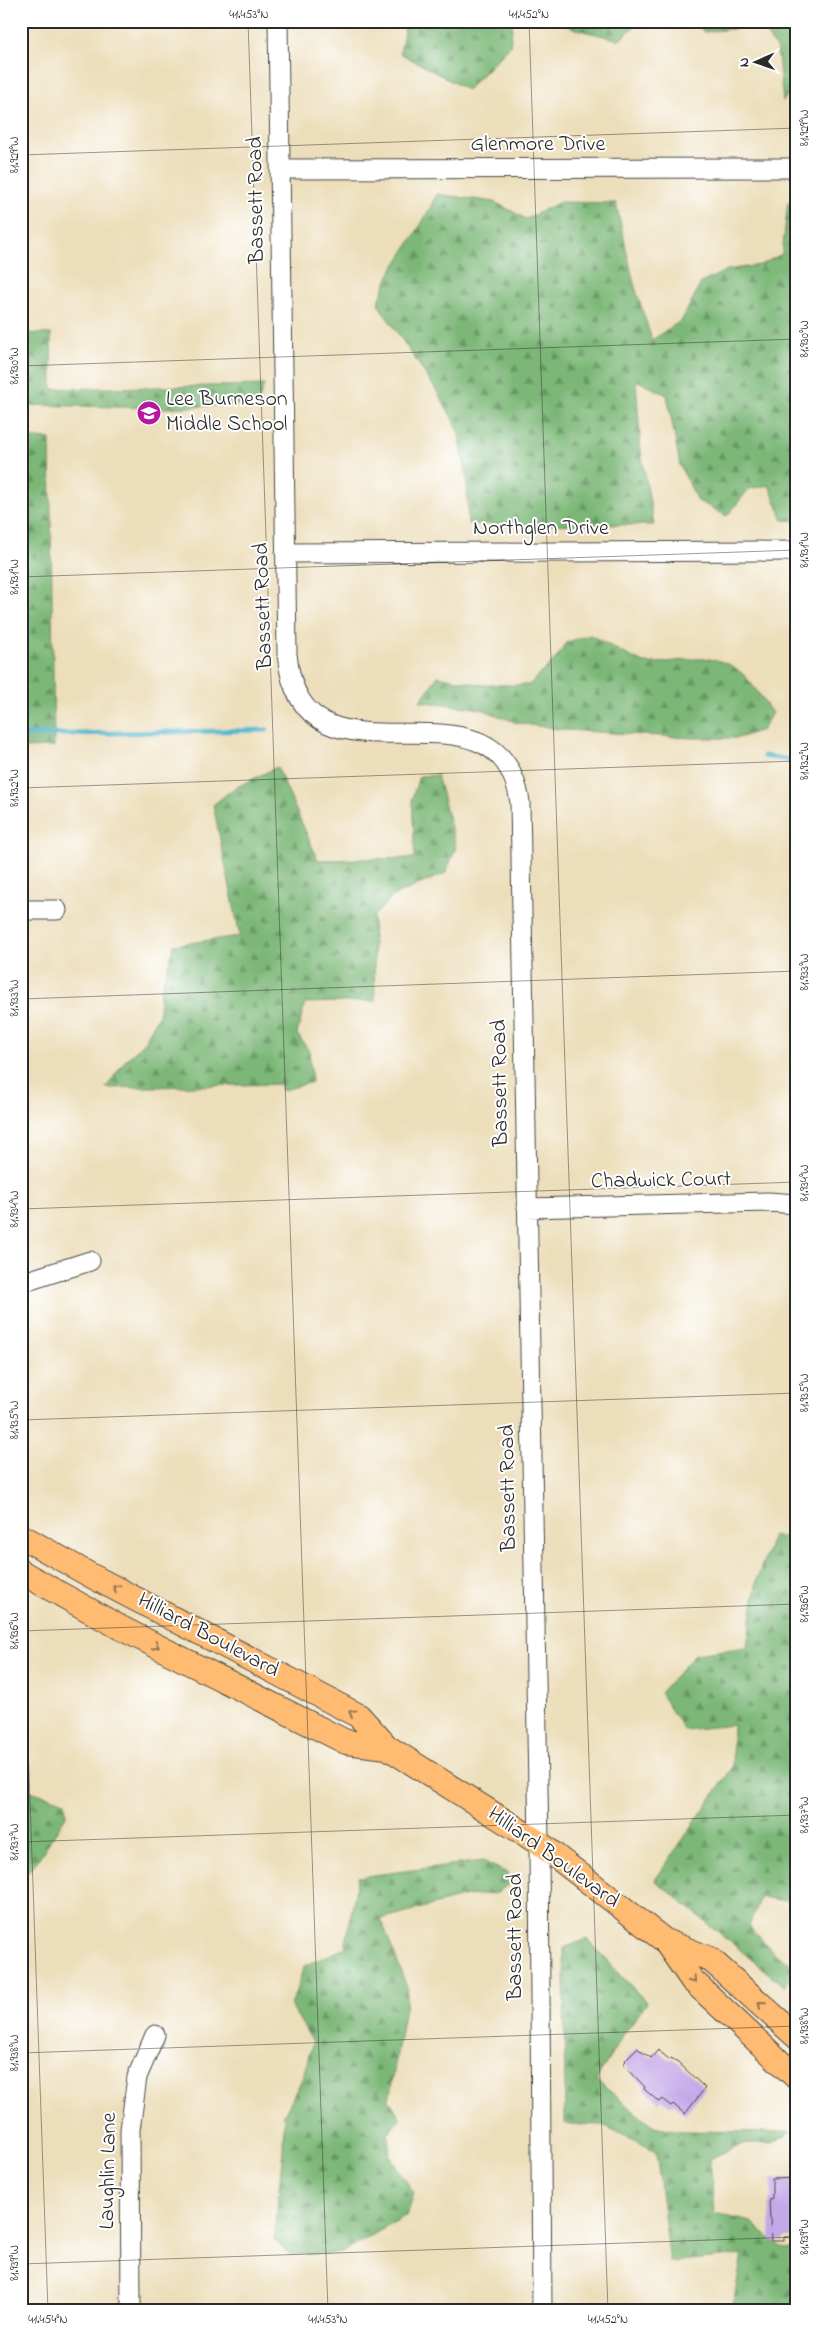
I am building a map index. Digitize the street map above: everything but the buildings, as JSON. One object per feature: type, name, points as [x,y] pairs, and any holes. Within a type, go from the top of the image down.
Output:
[{"type":"main road","name":"Hilliard Boulevard","points":[[21,1536],[88,1574],[359,1716],[387,1746],[539,1843],[665,1941],[710,1959],[797,2037]]},
{"type":"main road","name":"Hilliard Boulevard","points":[[21,1572],[120,1628],[346,1742],[387,1746]]},
{"type":"main road","name":"Hilliard Boulevard","points":[[665,1941],[692,1980],[797,2078]]},
{"type":"street","name":"Bassett Road","points":[[278,21],[285,553],[288,664],[295,689],[312,713],[332,726],[353,732],[443,734],[474,739],[498,753],[513,776],[518,792],[520,813],[539,1843],[542,2311]]},
{"type":"street","name":"Glenmore Drive","points":[[280,169],[797,168]]},
{"type":"street","name":"Northglen Drive","points":[[285,553],[797,551]]},
{"type":"street","points":[[21,910],[57,910]]},
{"type":"street","name":"Chadwick Court","points":[[527,1208],[768,1202],[797,1204]]},
{"type":"street","points":[[21,1283],[90,1261]]},
{"type":"street","name":"Laughlin Lane","points":[[132,2311],[130,2130],[137,2076],[155,2036]]},
{"type":"green space","points":[[406,21],[513,21],[510,46],[467,90],[400,53]]},
{"type":"green space","points":[[557,21],[633,21],[634,27],[619,40],[576,29]]},
{"type":"green space","points":[[694,21],[797,21],[797,83],[783,101],[777,49],[760,26],[704,32]]},
{"type":"green space","points":[[437,194],[495,202],[526,219],[560,202],[616,203],[634,284],[652,340],[682,320],[701,283],[727,270],[760,265],[782,254],[788,202],[797,201],[797,521],[783,520],[769,485],[749,489],[727,516],[698,501],[680,466],[667,395],[636,380],[641,452],[654,525],[468,524],[467,480],[458,429],[438,393],[378,304],[389,275],[422,223]]},
{"type":"green space","points":[[21,333],[51,334],[52,389],[264,385],[258,404],[165,408],[21,404]]},
{"type":"green space","points":[[21,437],[50,439],[54,747],[21,748]]},
{"type":"green space","points":[[590,635],[645,663],[695,659],[710,659],[722,662],[742,673],[772,713],[762,730],[738,738],[691,738],[566,730],[517,723],[481,709],[420,701],[438,676],[483,685],[529,685],[557,657],[567,642]]},
{"type":"green space","points":[[277,767],[318,860],[415,858],[412,799],[419,776],[437,775],[456,847],[446,873],[393,896],[373,917],[375,1001],[305,1003],[297,1034],[309,1051],[312,1082],[281,1091],[281,1084],[106,1088],[124,1062],[144,1042],[159,1014],[160,993],[174,945],[240,936],[213,805],[233,789]]},
{"type":"green space","points":[[773,1535],[797,1542],[797,1903],[761,1897],[749,1926],[776,1955],[797,1967],[785,1987],[655,1880],[732,1768],[733,1725],[684,1730],[660,1693],[695,1654],[747,1647],[757,1579]]},
{"type":"green space","points":[[21,1788],[65,1802],[66,1816],[37,1861],[21,1880]]},
{"type":"green space","points":[[483,1861],[507,1873],[511,1882],[497,1893],[466,1896],[381,1919],[408,1990],[389,2100],[401,2118],[388,2133],[390,2157],[414,2193],[407,2215],[341,2253],[290,2255],[274,2239],[283,2149],[284,2115],[302,2079],[313,2042],[291,2006],[304,1966],[345,1948],[358,1877]]},
{"type":"green space","points":[[587,1939],[647,2003],[625,2032],[596,2080],[652,2126],[681,2131],[792,2132],[771,2143],[739,2145],[710,2159],[714,2214],[752,2222],[781,2248],[797,2250],[797,2311],[732,2311],[742,2255],[670,2262],[656,2151],[603,2125],[565,2124],[564,1948]]},
{"type":"waterway","points":[[21,735],[267,730]]},
{"type":"waterway","points":[[764,756],[797,761]]},
{"type":"place","name":"Lee Burneson Middle School","points":[[149,413]]}]
